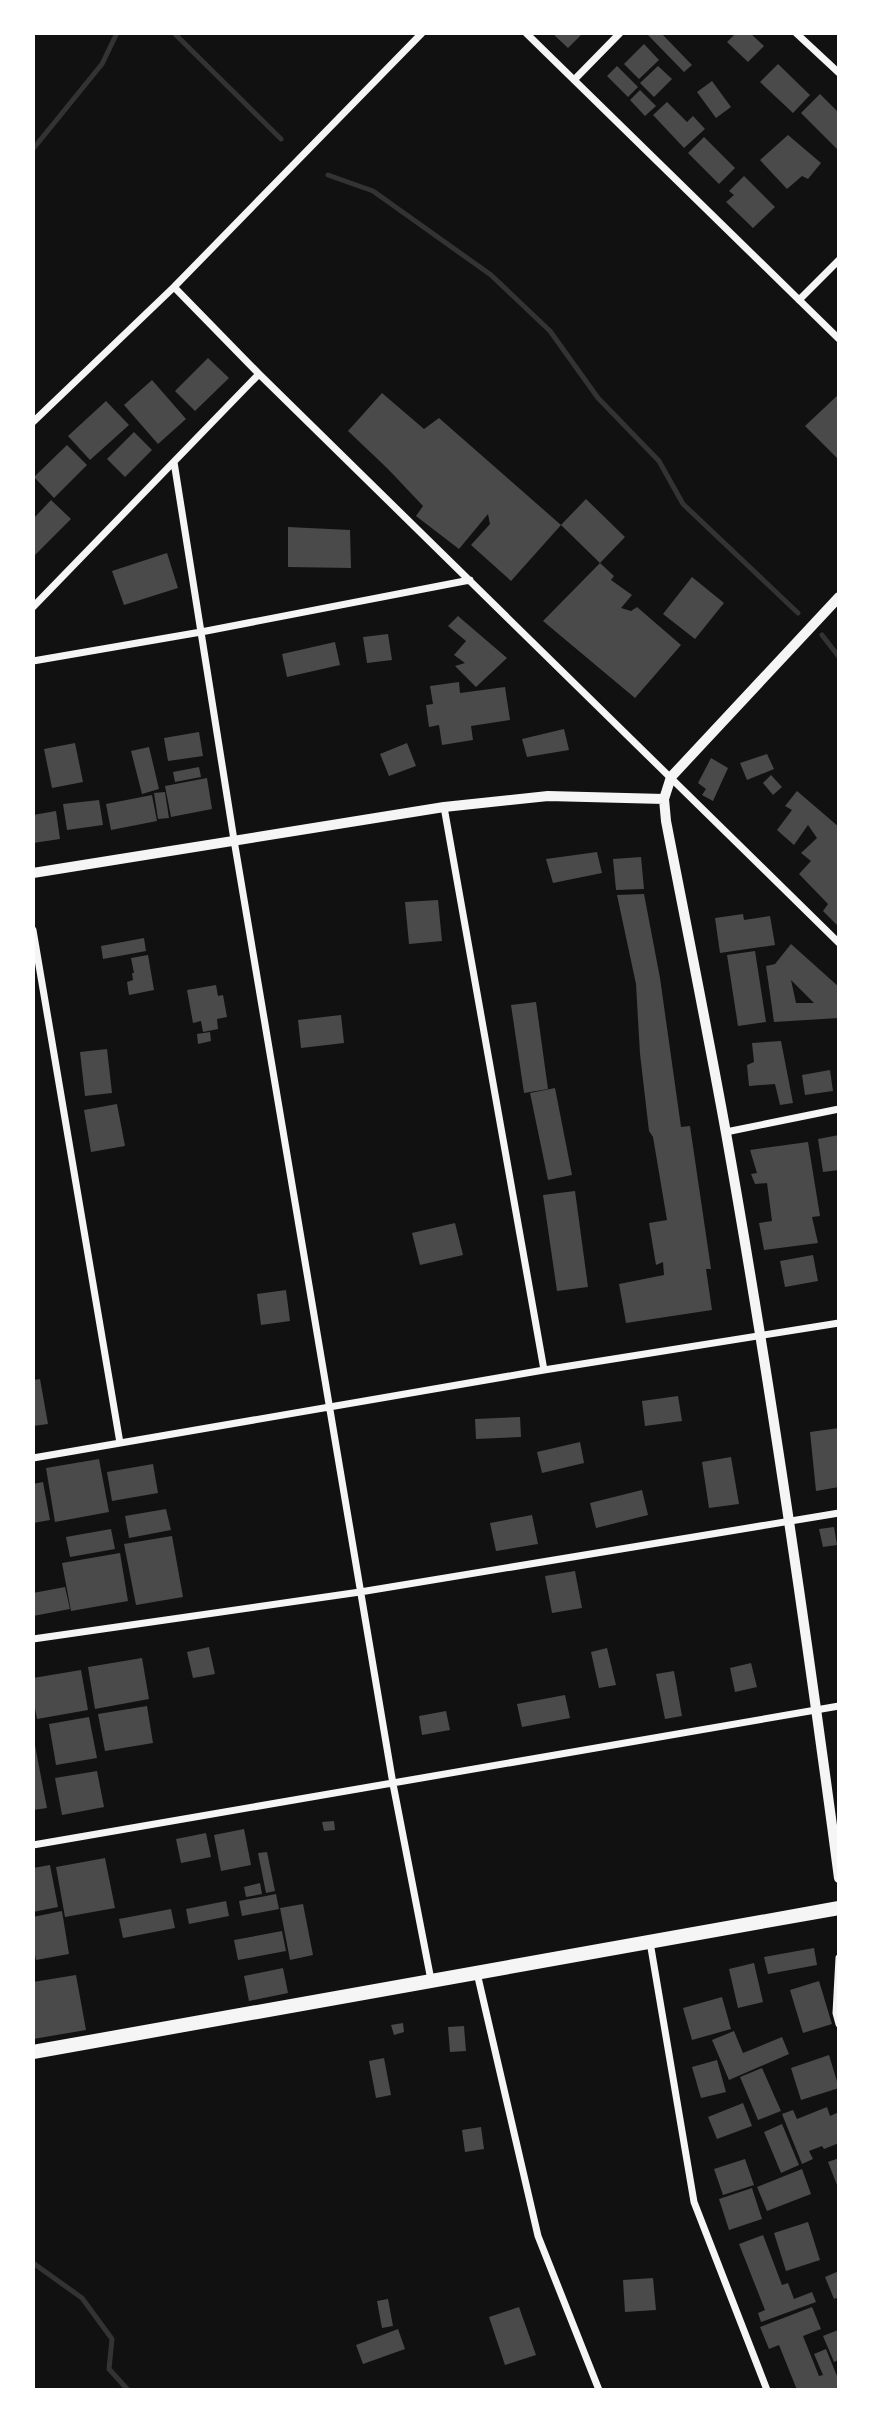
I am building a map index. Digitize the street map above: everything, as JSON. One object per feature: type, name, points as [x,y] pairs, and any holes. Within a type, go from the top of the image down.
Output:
[{"type":"highway","points":[[33,2052],[839,1908]]},
{"type":"street","points":[[33,422],[174,287],[422,33]]},
{"type":"street","points":[[526,33],[839,340]]},
{"type":"street","points":[[574,80],[620,33]]},
{"type":"street","points":[[796,33],[839,73]]},
{"type":"street","points":[[799,300],[839,260]]},
{"type":"street","points":[[174,287],[259,374],[839,943]]},
{"type":"street","points":[[33,607],[259,374]]},
{"type":"street","points":[[174,463],[234,840],[360,1591],[393,1784],[431,1981]]},
{"type":"street","points":[[33,661],[201,632],[470,580]]},
{"type":"street","points":[[839,597],[671,777],[664,799],[726,1132],[760,1335],[817,1709],[839,1878]]},
{"type":"street","points":[[33,873],[444,807],[548,796],[664,799]]},
{"type":"street","points":[[444,807],[544,1370]]},
{"type":"street","points":[[33,930],[120,1443]]},
{"type":"street","points":[[726,1132],[839,1109]]},
{"type":"street","points":[[33,1458],[544,1370],[839,1323]]},
{"type":"street","points":[[33,1639],[360,1591],[839,1513]]},
{"type":"street","points":[[33,1845],[839,1706]]},
{"type":"street","points":[[650,1942],[694,2202],[767,2390]]},
{"type":"street","points":[[839,1958],[836,2013],[839,2024]]},
{"type":"street","points":[[477,1973],[538,2236],[599,2390]]},
{"type":"building","points":[[552,33],[583,33],[568,48]]},
{"type":"building","points":[[646,33],[661,33],[692,65],[684,72]]},
{"type":"building","points":[[736,33],[750,33],[764,46],[748,62],[727,42]]},
{"type":"building","points":[[644,44],[659,60],[639,79],[624,64]]},
{"type":"building","points":[[778,64],[810,95],[793,113],[760,82]]},
{"type":"building","points":[[617,66],[638,87],[628,97],[607,76]]},
{"type":"building","points":[[658,66],[672,79],[654,97],[640,83]]},
{"type":"building","points":[[712,81],[731,107],[716,118],[697,92]]},
{"type":"building","points":[[640,90],[656,106],[645,116],[630,100]]},
{"type":"building","points":[[820,94],[839,113],[837,149],[801,113]]},
{"type":"building","points":[[667,102],[687,122],[693,116],[705,129],[684,148],[653,115]]},
{"type":"building","points":[[788,135],[821,163],[808,179],[802,176],[787,189],[760,160]]},
{"type":"building","points":[[704,137],[735,168],[719,184],[688,153]]},
{"type":"building","points":[[744,176],[775,207],[753,228],[726,202],[734,195],[729,191]]},
{"type":"building","points":[[208,358],[229,378],[195,411],[175,391]]},
{"type":"building","points":[[152,380],[186,419],[158,444],[124,405]]},
{"type":"building","points":[[382,393],[424,429],[439,418],[561,525],[511,581],[471,545],[490,524],[488,514],[459,549],[416,516],[423,506],[348,431]]},
{"type":"building","points":[[839,394],[839,460],[805,426]]},
{"type":"building","points":[[106,401],[129,425],[90,460],[68,436]]},
{"type":"building","points":[[134,432],[152,450],[125,477],[107,459]]},
{"type":"building","points":[[67,445],[87,465],[54,498],[34,477]]},
{"type":"building","points":[[586,499],[625,537],[600,563],[561,525]]},
{"type":"building","points":[[51,500],[71,519],[33,557],[33,519]]},
{"type":"building","points":[[288,527],[350,530],[351,568],[288,567]]},
{"type":"building","points":[[167,553],[178,588],[124,605],[112,571]]},
{"type":"building","points":[[600,563],[614,576],[611,580],[632,595],[621,608],[631,611],[637,607],[681,645],[635,698],[543,621]]},
{"type":"building","points":[[692,577],[724,603],[695,639],[663,614]]},
{"type":"building","points":[[458,616],[507,658],[476,687],[455,666],[465,663],[454,655],[466,641],[448,626]]},
{"type":"building","points":[[388,634],[392,660],[367,663],[363,637]]},
{"type":"building","points":[[335,642],[340,665],[287,677],[282,654]]},
{"type":"building","points":[[459,682],[460,693],[505,687],[510,720],[471,726],[473,740],[442,745],[439,725],[429,727],[426,705],[433,704],[430,686]]},
{"type":"building","points":[[564,729],[569,750],[527,757],[522,739]]},
{"type":"building","points":[[199,732],[203,756],[168,761],[164,738]]},
{"type":"building","points":[[75,743],[83,782],[52,788],[44,749]]},
{"type":"building","points":[[407,743],[416,766],[389,776],[380,754]]},
{"type":"building","points":[[149,747],[159,789],[142,794],[131,751]]},
{"type":"building","points":[[767,754],[774,769],[747,780],[740,763]]},
{"type":"building","points":[[711,758],[728,768],[713,801],[702,795],[706,789],[698,783]]},
{"type":"building","points":[[199,767],[201,777],[175,782],[173,772]]},
{"type":"building","points":[[771,775],[782,787],[773,795],[763,783]]},
{"type":"building","points":[[207,778],[212,809],[171,817],[165,786]]},
{"type":"building","points":[[797,791],[839,827],[839,927],[823,911],[828,904],[799,874],[811,861],[801,853],[817,838],[808,825],[794,845],[777,830],[792,810],[785,806]]},
{"type":"building","points":[[165,792],[169,818],[158,819],[154,793]]},
{"type":"building","points":[[152,795],[157,821],[111,830],[106,804]]},
{"type":"building","points":[[99,800],[103,825],[67,830],[63,804]]},
{"type":"building","points":[[56,811],[60,839],[33,843],[33,815]]},
{"type":"building","points":[[597,852],[602,873],[553,883],[546,859]]},
{"type":"building","points":[[641,857],[644,889],[616,890],[613,859]]},
{"type":"building","points":[[644,894],[660,978],[681,1127],[690,1126],[711,1269],[706,1269],[712,1310],[626,1323],[619,1284],[664,1275],[663,1262],[656,1265],[649,1223],[667,1220],[653,1137],[649,1131],[640,1054],[636,984],[617,895]]},
{"type":"building","points":[[438,900],[442,941],[409,944],[405,902]]},
{"type":"building","points":[[743,914],[744,920],[770,916],[775,945],[720,953],[715,918]]},
{"type":"building","points":[[144,938],[146,951],[103,959],[101,946]]},
{"type":"building","points":[[791,944],[839,987],[839,1018],[774,1022],[766,966],[775,964]],"holes":[[[791,980],[814,1003],[796,1003]]]},
{"type":"building","points":[[755,951],[766,1022],[738,1026],[727,955]]},
{"type":"building","points":[[148,955],[154,990],[129,995],[127,982],[133,980],[134,973],[131,958]]},
{"type":"building","points":[[216,985],[218,996],[223,995],[227,1017],[217,1019],[218,1029],[203,1032],[201,1021],[193,1023],[187,990]]},
{"type":"building","points":[[536,1002],[548,1089],[524,1093],[511,1005]]},
{"type":"building","points":[[341,1015],[344,1043],[301,1048],[298,1020]]},
{"type":"building","points":[[210,1032],[211,1041],[198,1044],[197,1034]]},
{"type":"building","points":[[781,1041],[793,1103],[780,1105],[775,1084],[749,1086],[747,1065],[754,1062],[752,1043]]},
{"type":"building","points":[[107,1049],[112,1093],[85,1096],[80,1052]]},
{"type":"building","points":[[830,1070],[833,1091],[805,1095],[802,1075]]},
{"type":"building","points":[[555,1088],[572,1175],[548,1180],[530,1093]]},
{"type":"building","points":[[117,1104],[125,1146],[91,1152],[84,1110]]},
{"type":"building","points":[[839,1135],[839,1170],[823,1172],[818,1139]]},
{"type":"building","points":[[808,1142],[820,1216],[812,1217],[818,1243],[764,1250],[759,1223],[772,1221],[767,1183],[755,1184],[751,1174],[757,1173],[750,1150]]},
{"type":"building","points":[[575,1191],[588,1287],[557,1291],[543,1195]]},
{"type":"building","points":[[455,1223],[463,1255],[420,1265],[412,1233]]},
{"type":"building","points":[[813,1255],[818,1281],[785,1287],[780,1261]]},
{"type":"building","points":[[286,1290],[290,1321],[261,1325],[257,1294]]},
{"type":"building","points":[[40,1379],[48,1424],[33,1426],[33,1380]]},
{"type":"building","points":[[678,1396],[682,1421],[645,1426],[642,1401]]},
{"type":"building","points":[[520,1417],[521,1437],[476,1439],[475,1419]]},
{"type":"building","points":[[839,1428],[839,1487],[816,1491],[810,1432]]},
{"type":"building","points":[[580,1442],[584,1463],[542,1473],[537,1452]]},
{"type":"building","points":[[731,1457],[739,1504],[709,1508],[702,1462]]},
{"type":"building","points":[[99,1459],[109,1512],[55,1522],[46,1468]]},
{"type":"building","points":[[153,1464],[158,1493],[112,1501],[107,1472]]},
{"type":"building","points":[[43,1482],[50,1520],[33,1523],[33,1484]]},
{"type":"building","points":[[642,1490],[648,1515],[596,1528],[590,1503]]},
{"type":"building","points":[[166,1509],[171,1530],[129,1538],[125,1516]]},
{"type":"building","points":[[532,1515],[538,1544],[496,1551],[490,1523]]},
{"type":"building","points":[[834,1527],[837,1545],[823,1547],[819,1529]]},
{"type":"building","points":[[111,1529],[115,1549],[70,1557],[66,1537]]},
{"type":"building","points":[[172,1536],[183,1597],[136,1605],[124,1544]]},
{"type":"building","points":[[120,1553],[128,1601],[71,1611],[62,1563]]},
{"type":"building","points":[[575,1571],[582,1608],[552,1613],[545,1576]]},
{"type":"building","points":[[65,1587],[70,1609],[33,1616],[33,1593]]},
{"type":"building","points":[[209,1647],[215,1674],[193,1678],[187,1652]]},
{"type":"building","points":[[607,1648],[616,1685],[599,1688],[591,1652]]},
{"type":"building","points":[[142,1658],[149,1699],[95,1709],[88,1667]]},
{"type":"building","points":[[751,1663],[757,1687],[735,1692],[730,1668]]},
{"type":"building","points":[[81,1670],[88,1710],[37,1719],[33,1678]]},
{"type":"building","points":[[674,1671],[682,1716],[665,1719],[656,1674]]},
{"type":"building","points":[[565,1695],[570,1718],[522,1727],[517,1704]]},
{"type":"building","points":[[147,1706],[153,1743],[105,1751],[98,1714]]},
{"type":"building","points":[[446,1711],[450,1730],[422,1735],[419,1716]]},
{"type":"building","points":[[89,1717],[97,1758],[56,1765],[49,1724]]},
{"type":"building","points":[[33,1735],[47,1808],[33,1810]]},
{"type":"building","points":[[97,1771],[104,1807],[62,1815],[55,1778]]},
{"type":"building","points":[[334,1821],[335,1830],[324,1831],[322,1822]]},
{"type":"building","points":[[244,1829],[251,1865],[221,1871],[214,1835]]},
{"type":"building","points":[[206,1833],[211,1857],[181,1863],[176,1839]]},
{"type":"building","points":[[267,1852],[275,1891],[266,1893],[258,1853]]},
{"type":"building","points":[[105,1858],[115,1908],[65,1917],[56,1867]]},
{"type":"building","points":[[50,1865],[58,1907],[33,1912],[33,1868]]},
{"type":"building","points":[[260,1883],[262,1894],[246,1897],[244,1887]]},
{"type":"building","points":[[276,1894],[279,1909],[242,1916],[239,1901]]},
{"type":"building","points":[[226,1901],[229,1916],[189,1924],[186,1909]]},
{"type":"building","points":[[303,1904],[313,1955],[290,1960],[280,1908]]},
{"type":"building","points":[[171,1909],[175,1928],[123,1938],[119,1919]]},
{"type":"building","points":[[62,1911],[69,1954],[36,1960],[33,1917]]},
{"type":"building","points":[[282,1931],[286,1951],[238,1960],[234,1940]]},
{"type":"building","points":[[814,1948],[817,1965],[768,1974],[764,1957]]},
{"type":"building","points":[[754,1963],[763,2002],[738,2008],[729,1969]]},
{"type":"building","points":[[283,1968],[288,1993],[249,2001],[244,1976]]},
{"type":"building","points":[[76,1975],[86,2030],[33,2039],[33,1982]]},
{"type":"building","points":[[819,1981],[832,2024],[803,2033],[790,1990]]},
{"type":"building","points":[[722,1997],[731,2029],[692,2040],[683,2008]]},
{"type":"building","points":[[403,2023],[404,2032],[394,2035],[391,2025]]},
{"type":"building","points":[[464,2026],[466,2051],[450,2052],[448,2027]]},
{"type":"building","points":[[734,2031],[743,2053],[782,2037],[789,2054],[729,2080],[712,2040]]},
{"type":"building","points":[[829,2055],[839,2088],[801,2100],[791,2068]]},
{"type":"building","points":[[384,2058],[391,2095],[376,2098],[369,2061]]},
{"type":"building","points":[[717,2060],[726,2092],[701,2098],[692,2067]]},
{"type":"building","points":[[762,2068],[781,2111],[758,2120],[740,2077]]},
{"type":"building","points":[[743,2103],[752,2126],[717,2139],[708,2117]]},
{"type":"building","points":[[827,2107],[830,2116],[839,2112],[839,2143],[809,2151],[813,2159],[802,2164],[782,2114],[793,2110],[797,2119]]},
{"type":"building","points":[[782,2124],[799,2165],[781,2173],[764,2132]]},
{"type":"building","points":[[481,2127],[484,2149],[465,2152],[462,2130]]},
{"type":"building","points":[[839,2158],[839,2190],[828,2162]]},
{"type":"building","points":[[745,2159],[754,2185],[723,2195],[714,2169]]},
{"type":"building","points":[[802,2169],[811,2194],[767,2211],[757,2187]]},
{"type":"building","points":[[752,2188],[762,2219],[729,2230],[719,2199]]},
{"type":"building","points":[[808,2222],[820,2260],[786,2271],[774,2233]]},
{"type":"building","points":[[763,2235],[782,2285],[788,2283],[794,2299],[812,2292],[816,2302],[761,2322],[758,2313],[765,2310],[739,2244]]},
{"type":"building","points":[[839,2271],[839,2297],[834,2299],[825,2277]]},
{"type":"building","points":[[653,2278],[656,2310],[625,2312],[623,2280]]},
{"type":"building","points":[[388,2299],[393,2326],[382,2328],[377,2301]]},
{"type":"building","points":[[519,2307],[536,2355],[505,2365],[489,2317]]},
{"type":"building","points":[[812,2307],[821,2329],[803,2336],[819,2376],[823,2375],[814,2354],[826,2349],[839,2381],[839,2388],[834,2390],[797,2390],[779,2345],[769,2349],[760,2327]]},
{"type":"building","points":[[398,2329],[405,2349],[363,2364],[356,2345]]},
{"type":"building","points":[[838,2330],[839,2360],[834,2362],[823,2336]]},
{"type":"waterway","points":[[33,149],[102,64],[117,33]]},
{"type":"waterway","points":[[174,33],[281,139]]},
{"type":"waterway","points":[[328,175],[373,191],[491,275],[550,331],[598,398],[659,461],[683,504],[798,613]]},
{"type":"waterway","points":[[822,635],[839,657]]},
{"type":"waterway","points":[[33,2263],[82,2298],[112,2339],[109,2369],[128,2390]]}]
